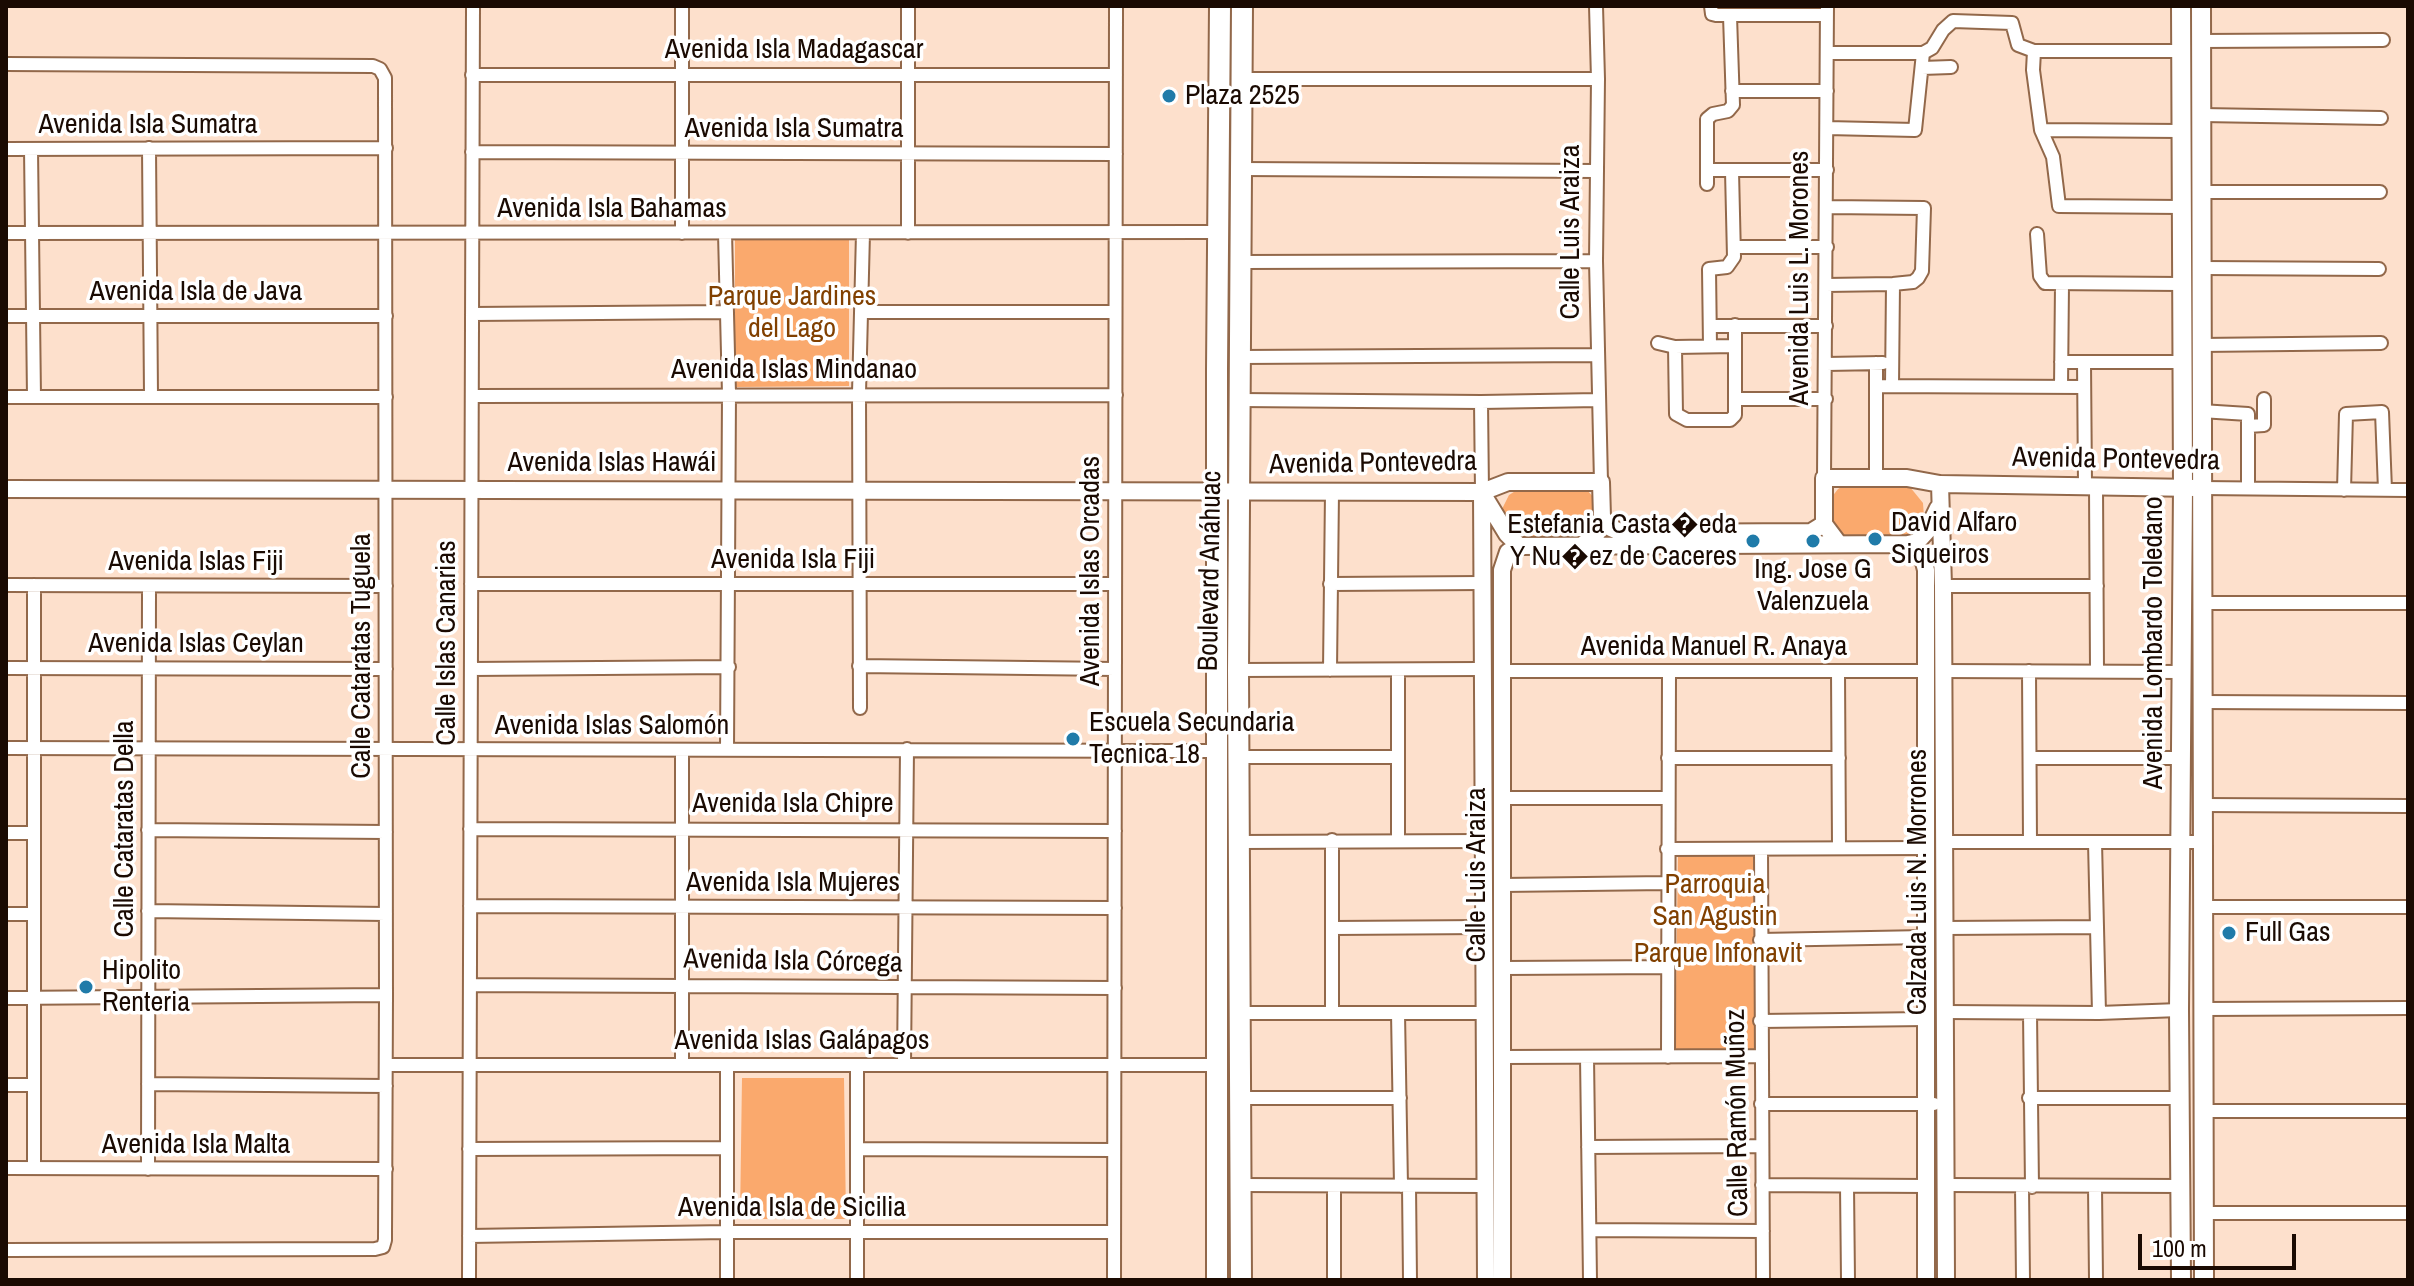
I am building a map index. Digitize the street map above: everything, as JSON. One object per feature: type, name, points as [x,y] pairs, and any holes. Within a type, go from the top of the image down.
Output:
[{"type":"main road","name":"Boulevard Anáhuac","points":[[1217,1280],[1220,6]]},
{"type":"main road","name":"Boulevard Anáhuac","points":[[1241,1280],[1238,670],[1242,6]]},
{"type":"main road","name":"Avenida Lombardo Toledano","points":[[2181,6],[2182,362],[2202,603],[2204,1280]]},
{"type":"main road","name":"Avenida Lombardo Toledano","points":[[2181,1280],[2179,1010],[2182,672],[2192,488],[2201,411],[2201,6]]},
{"type":"main road","points":[[2181,233],[2201,233]]},
{"type":"street","name":"Calle Islas Canarias","points":[[469,1280],[473,6]]},
{"type":"street","points":[[682,6],[682,233]]},
{"type":"street","points":[[908,6],[908,233]]},
{"type":"street","name":"Avenida Islas Orcadas","points":[[1114,1280],[1116,6]]},
{"type":"street","name":"Calle Luis Araiza","points":[[1596,6],[1596,261],[1602,517]]},
{"type":"street","points":[[1711,10],[1730,16],[1827,10]]},
{"type":"street","name":"Avenida Luis L. Morones","points":[[1824,524],[1827,10]]},
{"type":"street","points":[[1730,16],[1733,105],[1728,111],[1710,116],[1707,123],[1708,177],[1732,171],[1827,170]]},
{"type":"street","points":[[1827,53],[1923,53],[1932,48],[1953,21],[2012,23],[2018,45],[2034,51],[2181,51]]},
{"type":"street","points":[[2201,41],[2383,40]]},
{"type":"street","points":[[2034,51],[2033,70],[2041,130],[2053,157],[2059,206],[2181,207]]},
{"type":"street","points":[[1827,128],[1915,130],[1923,53]]},
{"type":"street","name":"Calle Cataratas Tuguela","points":[[6,64],[377,67],[385,78],[386,148],[386,1169],[383,1247],[6,1250]]},
{"type":"street","points":[[1922,68],[1951,67]]},
{"type":"street","name":"Avenida Isla Madagascar","points":[[472,75],[1116,75]]},
{"type":"street","points":[[1242,79],[1598,79]]},
{"type":"street","points":[[1732,91],[1827,91]]},
{"type":"street","points":[[2202,115],[2381,118]]},
{"type":"street","points":[[2041,130],[2181,131]]},
{"type":"street","points":[[149,148],[151,396]]},
{"type":"street","name":"Avenida Isla Sumatra","points":[[6,149],[386,148]]},
{"type":"street","points":[[31,149],[34,397]]},
{"type":"street","name":"Avenida Isla Sumatra","points":[[472,152],[1116,154]]},
{"type":"street","points":[[1241,169],[1596,171]]},
{"type":"street","points":[[1710,346],[1709,269],[1723,268],[1731,263],[1734,247],[1732,171]]},
{"type":"street","points":[[2201,192],[2380,192]]},
{"type":"street","points":[[1826,285],[1913,282],[1922,271],[1924,208],[1827,207]]},
{"type":"street","name":"Avenida Isla Bahamas","points":[[6,233],[1218,232]]},
{"type":"street","points":[[725,233],[729,394],[727,750]]},
{"type":"street","points":[[860,708],[859,393],[863,233]]},
{"type":"street","points":[[2037,234],[2040,276],[2045,283],[2181,284]]},
{"type":"street","points":[[1734,247],[1827,247]]},
{"type":"street","points":[[1240,262],[1596,261]]},
{"type":"street","points":[[2202,268],[2379,269]]},
{"type":"street","points":[[1892,386],[1893,284]]},
{"type":"street","points":[[2061,387],[2062,284]]},
{"type":"street","points":[[472,314],[726,312]]},
{"type":"street","points":[[862,312],[1115,312]]},
{"type":"street","name":"Avenida Isla de Java","points":[[6,316],[386,316]]},
{"type":"street","points":[[1675,347],[1676,411],[1679,417],[1687,420],[1730,420],[1735,415],[1735,325]]},
{"type":"street","points":[[1710,326],[1826,326]]},
{"type":"street","points":[[1658,343],[1675,347],[1735,346]]},
{"type":"street","points":[[2201,345],[2381,343]]},
{"type":"street","points":[[1240,357],[1598,355]]},
{"type":"street","points":[[2061,362],[2182,362]]},
{"type":"street","points":[[2084,362],[2097,586],[2097,671]]},
{"type":"street","points":[[1876,363],[1876,477]]},
{"type":"street","points":[[1826,364],[1892,363]]},
{"type":"street","points":[[1876,386],[2084,387]]},
{"type":"street","name":"Avenida Islas Mindanao","points":[[472,396],[1116,395]]},
{"type":"street","points":[[6,397],[386,397]]},
{"type":"street","points":[[1735,399],[1826,399]]},
{"type":"street","points":[[2248,426],[2264,425],[2264,399]]},
{"type":"street","points":[[1240,400],[1598,400]]},
{"type":"street","name":"Calle Luis Araiza","points":[[1481,402],[1485,1013],[1502,1280]]},
{"type":"street","points":[[2201,411],[2246,413],[2248,488]]},
{"type":"street","points":[[2344,490],[2346,414],[2382,412],[2385,490]]},
{"type":"street","name":"Avenida Pontevedra","points":[[1824,478],[1907,478],[1940,492],[2090,486],[2408,490]]},
{"type":"street","name":"Avenida Pontevedra","points":[[1218,492],[1482,492],[1508,482],[1601,482]]},
{"type":"street","name":"Avenida Islas Hawái","points":[[6,489],[1218,492]]},
{"type":"street","points":[[1330,670],[1332,492]]},
{"type":"street","points":[[1482,492],[1507,534],[1519,546],[1908,544],[1917,542],[1931,526],[1940,492]]},
{"type":"street","name":"Calzada Luis N. Morrones","points":[[1926,1280],[1926,848],[1935,671],[1943,586],[1940,492]]},
{"type":"street","points":[[1602,517],[1613,530],[1623,533],[1811,532],[1824,524],[1839,544]]},
{"type":"street","points":[[1582,545],[1597,534],[1602,517]]},
{"type":"street","name":"Calzada Luis N. Morrones","points":[[1908,544],[1922,555],[1925,564],[1935,671]]},
{"type":"street","name":"Calle Luis Araiza","points":[[1486,1280],[1485,1186],[1502,1057],[1502,570],[1508,552],[1519,546]]},
{"type":"street","points":[[1330,584],[1482,583]]},
{"type":"street","name":"Avenida Isla Fiji","points":[[471,584],[1115,584]]},
{"type":"street","name":"Avenida Islas Fiji","points":[[6,585],[386,586]]},
{"type":"street","points":[[34,585],[34,1168]]},
{"type":"street","name":"Calle Cataratas Della","points":[[148,1169],[149,586]]},
{"type":"street","points":[[1943,586],[2097,586]]},
{"type":"street","points":[[2202,603],[2408,603]]},
{"type":"street","points":[[859,666],[1115,669]]},
{"type":"street","points":[[471,669],[729,667]]},
{"type":"street","name":"Avenida Islas Ceylan","points":[[6,668],[386,669]]},
{"type":"street","points":[[1238,670],[1481,669]]},
{"type":"street","points":[[1398,670],[1398,840]]},
{"type":"street","name":"Avenida Manuel R. Anaya","points":[[1502,671],[2182,672]]},
{"type":"street","points":[[1668,1057],[1669,671]]},
{"type":"street","points":[[1838,671],[1839,848]]},
{"type":"street","points":[[2029,671],[2030,842]]},
{"type":"street","name":"Calzada Luis N. Morrones","points":[[1934,699],[1943,842],[1946,1280]]},
{"type":"street","points":[[2203,702],[2408,703]]},
{"type":"street","points":[[1482,718],[1502,718]]},
{"type":"street","name":"Avenida Islas Salomón","points":[[6,748],[1217,751]]},
{"type":"street","points":[[904,1065],[907,749]]},
{"type":"street","points":[[682,750],[682,1065]]},
{"type":"street","points":[[1238,757],[1398,757]]},
{"type":"street","points":[[1668,758],[1839,758]]},
{"type":"street","points":[[2030,758],[2182,758]]},
{"type":"street","points":[[1502,798],[1668,798]]},
{"type":"street","points":[[2202,805],[2408,806]]},
{"type":"street","name":"Avenida Isla Chipre","points":[[470,829],[1115,831]]},
{"type":"street","points":[[148,830],[386,832]]},
{"type":"street","points":[[6,833],[34,833]]},
{"type":"street","points":[[1332,840],[1332,1013]]},
{"type":"street","points":[[1239,842],[1484,841]]},
{"type":"street","points":[[1943,842],[2202,842]]},
{"type":"street","points":[[2095,842],[2099,1013]]},
{"type":"street","points":[[1667,849],[1926,848]]},
{"type":"street","name":"Calle Ramón Muñoz","points":[[1761,849],[1763,1280]]},
{"type":"street","points":[[1502,885],[1667,883]]},
{"type":"street","name":"Avenida Isla Mujeres","points":[[470,906],[1115,908]]},
{"type":"street","points":[[2202,907],[2408,907]]},
{"type":"street","points":[[148,911],[386,914]]},
{"type":"street","points":[[6,914],[34,914]]},
{"type":"street","points":[[1332,928],[1485,927]]},
{"type":"street","points":[[1944,928],[2097,927]]},
{"type":"street","points":[[1760,940],[1926,937]]},
{"type":"street","points":[[1504,968],[1668,967]]},
{"type":"street","name":"Avenida Isla Córcega","points":[[471,985],[1115,988]]},
{"type":"street","points":[[6,998],[386,995]]},
{"type":"street","points":[[2204,1009],[2408,1008]]},
{"type":"street","points":[[1945,1012],[2179,1010]]},
{"type":"street","points":[[1240,1013],[1485,1013]]},
{"type":"street","points":[[1398,1013],[1410,1280]]},
{"type":"street","points":[[2023,1280],[2030,1013]]},
{"type":"street","points":[[1760,1021],[1926,1019]]},
{"type":"street","points":[[1502,1057],[1760,1056]]},
{"type":"street","points":[[1587,1057],[1590,1280]]},
{"type":"street","name":"Avenida Islas Galápagos","points":[[386,1065],[1219,1065]]},
{"type":"street","points":[[727,1066],[727,1280]]},
{"type":"street","points":[[857,1066],[857,1280]]},
{"type":"street","points":[[148,1084],[386,1086]]},
{"type":"street","points":[[6,1085],[34,1085]]},
{"type":"street","points":[[1240,1098],[1400,1098]]},
{"type":"street","points":[[2029,1098],[2181,1098]]},
{"type":"street","points":[[1761,1104],[1945,1104]]},
{"type":"street","points":[[2203,1111],[2408,1111]]},
{"type":"street","points":[[1588,1147],[1762,1146]]},
{"type":"street","points":[[469,1149],[727,1148]]},
{"type":"street","points":[[858,1149],[1114,1150]]},
{"type":"street","name":"Avenida Isla Malta","points":[[6,1168],[386,1169]]},
{"type":"street","points":[[1241,1185],[1485,1186]]},
{"type":"street","points":[[1762,1185],[1927,1186]]},
{"type":"street","points":[[1946,1185],[2181,1186]]},
{"type":"street","points":[[1334,1186],[1334,1280]]},
{"type":"street","points":[[1847,1186],[1848,1280]]},
{"type":"street","points":[[2095,1186],[2096,1280]]},
{"type":"street","points":[[2204,1213],[2408,1213]]},
{"type":"street","points":[[1590,1230],[1763,1231]]},
{"type":"street","name":"Avenida Isla de Sicilia","points":[[469,1236],[1114,1232]]},
{"type":"green space","name":"Parque Jardines del Lago","points":[[735,240],[849,240],[849,386],[735,387]]},
{"type":"green space","points":[[1895,482],[1910,487],[1923,503],[1924,517],[1914,536],[1842,539],[1829,526],[1828,502],[1838,489],[1847,484]]},
{"type":"green space","points":[[1525,485],[1585,488],[1597,501],[1599,516],[1586,537],[1522,540],[1502,516],[1502,509],[1509,495]]},
{"type":"green space","name":"Parque Infonavit","points":[[1678,855],[1759,856],[1760,1052],[1675,1053]]},
{"type":"green space","points":[[742,1078],[844,1078],[846,1219],[740,1219]]},
{"type":"place","name":"Plaza 2525","points":[[1169,96]]},
{"type":"place","name":"David Alfaro Siqueiros","points":[[1875,539]]},
{"type":"place","name":"Estefania Casta�eda Y Nu�ez de Caceres","points":[[1753,541]]},
{"type":"place","name":"Ing. Jose G Valenzuela","points":[[1813,541]]},
{"type":"place","name":"Escuela Secundaria Tecnica 18","points":[[1073,739]]},
{"type":"place","name":"Full Gas","points":[[2229,933]]},
{"type":"place","name":"Hipolito Renteria","points":[[86,987]]},
{"type":"park label","name":"Parroquia San Agustin","points":[[1715,901]]}]
